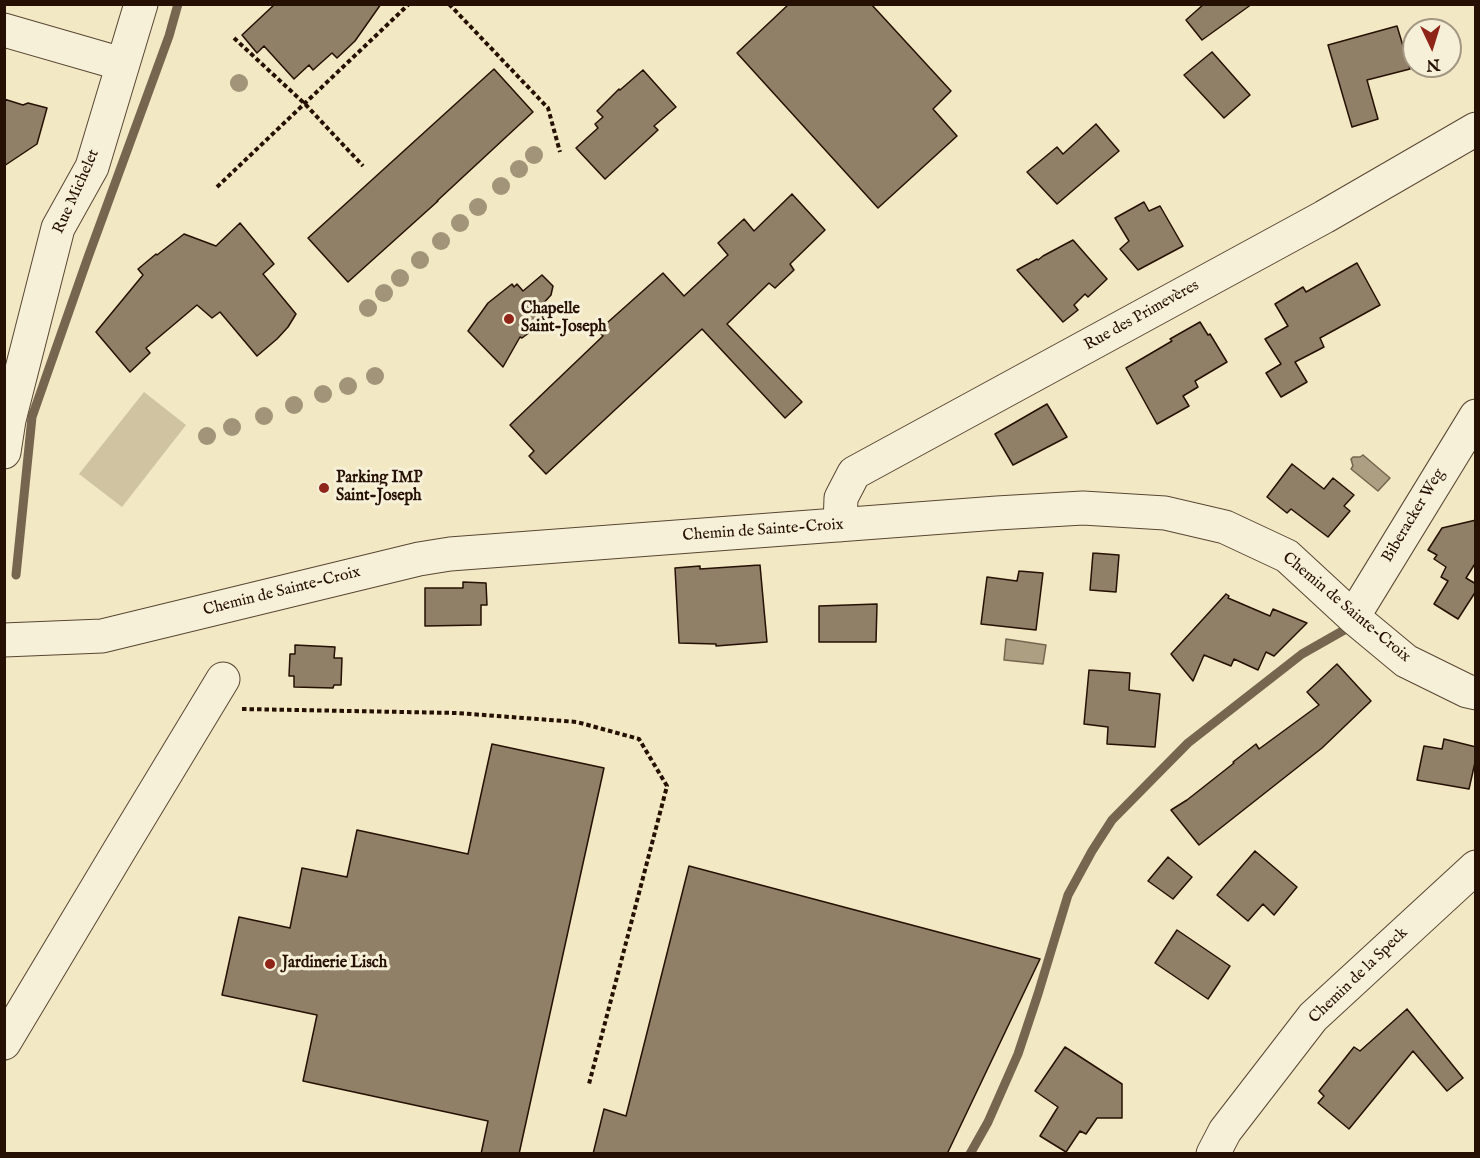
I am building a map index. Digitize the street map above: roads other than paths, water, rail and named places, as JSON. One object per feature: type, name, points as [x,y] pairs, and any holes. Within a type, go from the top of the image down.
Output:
[{"type":"street","name":"Rue Michelet","points":[[4,452],[9,420],[58,228],[92,167],[141,4]]},
{"type":"street","points":[[4,30],[122,64]]},
{"type":"street","name":"Rue des Primevères","points":[[840,525],[841,498],[854,473],[1324,217],[1476,129]]},
{"type":"street","name":"Biberacker Weg","points":[[1353,617],[1476,416]]},
{"type":"street","name":"Chemin de Sainte-Croix","points":[[4,640],[102,636],[419,559],[450,554],[1083,508],[1165,513],[1225,527],[1287,556],[1353,617],[1406,661],[1467,691],[1476,693]]},
{"type":"street","points":[[4,1043],[223,680]]},
{"type":"street","name":"Chemin de la Speck","points":[[1213,1154],[1225,1131],[1313,1017],[1476,867]]},
{"type":"waterway","points":[[16,575],[32,417],[169,36],[178,4]]},
{"type":"waterway","points":[[970,1154],[988,1122],[1018,1054],[1068,895],[1112,820],[1188,743],[1302,654],[1346,629]]},
{"type":"place","name":"Chapelle Saint-Joseph","points":[[509,319]]},
{"type":"place","name":"Parking IMP Saint-Joseph","points":[[324,488]]},
{"type":"place","name":"Jardinerie Lisch","points":[[270,964]]}]
